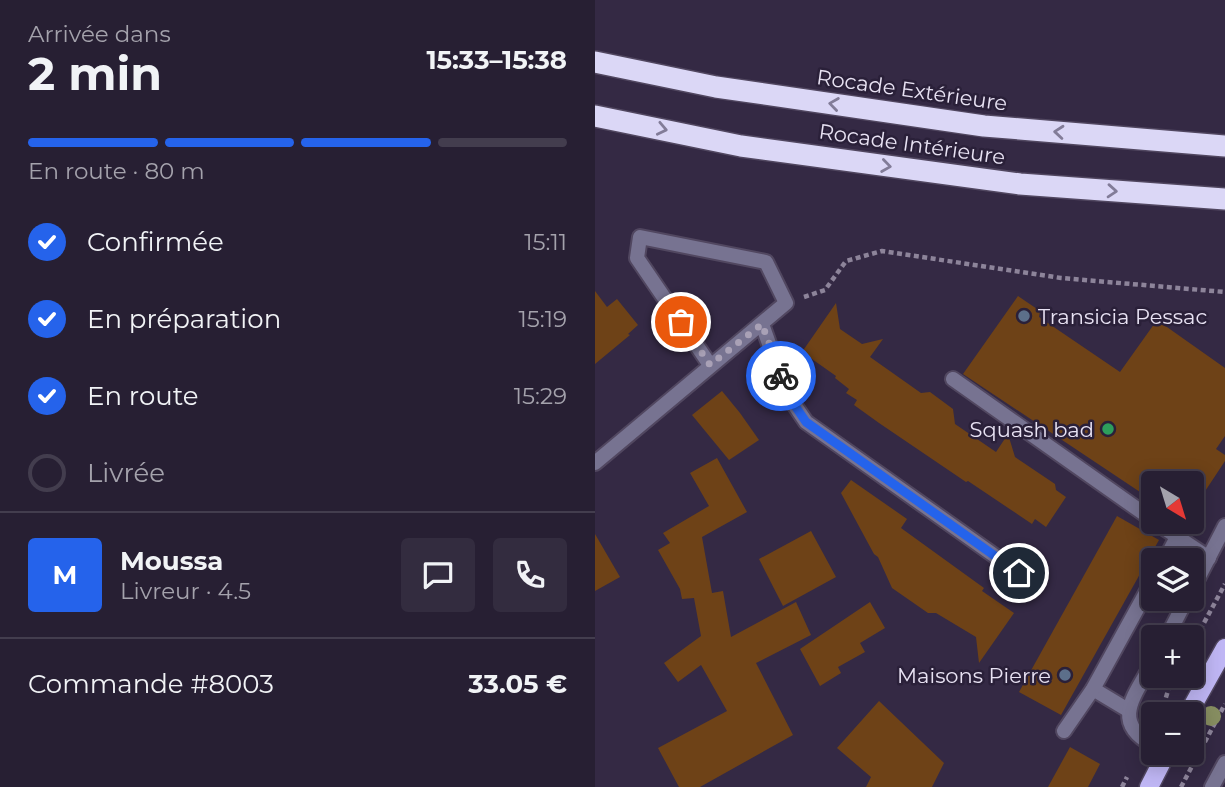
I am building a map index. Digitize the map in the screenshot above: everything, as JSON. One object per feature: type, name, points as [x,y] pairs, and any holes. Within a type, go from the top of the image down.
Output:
[{"type":"highway","name":"Rocade Extérieure","points":[[595,62],[716,87],[985,126],[1225,146]]},
{"type":"highway","name":"Rocade Intérieure","points":[[595,116],[741,146],[1020,184],[1225,200]]},
{"type":"main road","points":[[1195,702],[1225,648]]},
{"type":"main road","points":[[1149,787],[1158,765]]},
{"type":"street","points":[[595,463],[786,303],[766,262],[640,237],[637,258],[710,365]]},
{"type":"street","points":[[762,324],[787,394],[806,422],[1019,573]]},
{"type":"street","points":[[953,379],[1141,512]]},
{"type":"street","points":[[1204,567],[1225,526]]},
{"type":"street","points":[[1173,534],[1209,558]]},
{"type":"street","points":[[1171,548],[1177,537]]},
{"type":"street","points":[[1064,731],[1093,689],[1141,602]]},
{"type":"street","points":[[1141,685],[1128,710],[1129,724],[1141,736]]},
{"type":"street","points":[[1093,689],[1128,710]]},
{"type":"street","points":[[1212,787],[1225,763]]},
{"type":"path","points":[[786,303],[825,290],[846,261],[882,251],[1061,278],[1225,292]]},
{"type":"path","points":[[1203,625],[1225,584]]},
{"type":"path","points":[[1181,787],[1225,704]]},
{"type":"building","points":[[595,291],[607,307],[617,299],[638,325],[595,364]]},
{"type":"building","points":[[1018,296],[1040,311],[1039,317],[1120,372],[1157,320],[1225,368],[1225,436],[1216,449],[1225,455],[1225,461],[1204,493],[1204,471],[1141,471],[1140,492],[963,374]]},
{"type":"building","points":[[836,303],[840,329],[862,344],[883,339],[870,357],[921,393],[930,392],[953,409],[955,424],[996,452],[1008,434],[1015,457],[1055,484],[1056,490],[1066,497],[1046,527],[1035,519],[1032,524],[879,423],[854,405],[857,400],[846,393],[849,389],[835,378],[836,376],[802,352]]},
{"type":"building","points":[[722,391],[759,440],[729,460],[692,415]]},
{"type":"building","points":[[717,458],[747,512],[702,537],[712,593],[723,591],[731,637],[796,602],[811,635],[756,663],[793,735],[700,787],[679,787],[658,748],[727,711],[701,665],[678,682],[664,663],[701,636],[694,598],[682,599],[680,589],[658,550],[670,543],[663,533],[709,506],[690,473]]},
{"type":"building","points":[[851,480],[907,519],[901,528],[1014,613],[979,663],[976,637],[936,613],[928,613],[892,588],[878,557],[841,493]]},
{"type":"building","points":[[1117,516],[1141,530],[1141,534],[1148,534],[1159,540],[1155,548],[1141,548],[1141,572],[1061,715],[1019,692]]},
{"type":"building","points":[[811,531],[836,577],[783,606],[759,559]]},
{"type":"building","points":[[595,534],[620,577],[595,591]]},
{"type":"building","points":[[870,602],[885,628],[860,643],[865,652],[838,667],[841,673],[820,686],[800,649]]},
{"type":"building","points":[[879,701],[944,763],[932,787],[866,787],[871,777],[837,748]]},
{"type":"building","points":[[1070,747],[1100,764],[1088,787],[1048,787]]},
{"type":"way so far","points":[[681,322],[710,365],[762,324],[781,376]]},
{"type":"place","name":"Transicia Pessac","points":[[1024,316]]},
{"type":"place","name":"Squash bad","points":[[1108,429]]},
{"type":"place","name":"Maisons Pierre","points":[[1065,675]]},
{"type":"route","points":[[781,376],[787,394],[806,422],[1019,573]]}]
